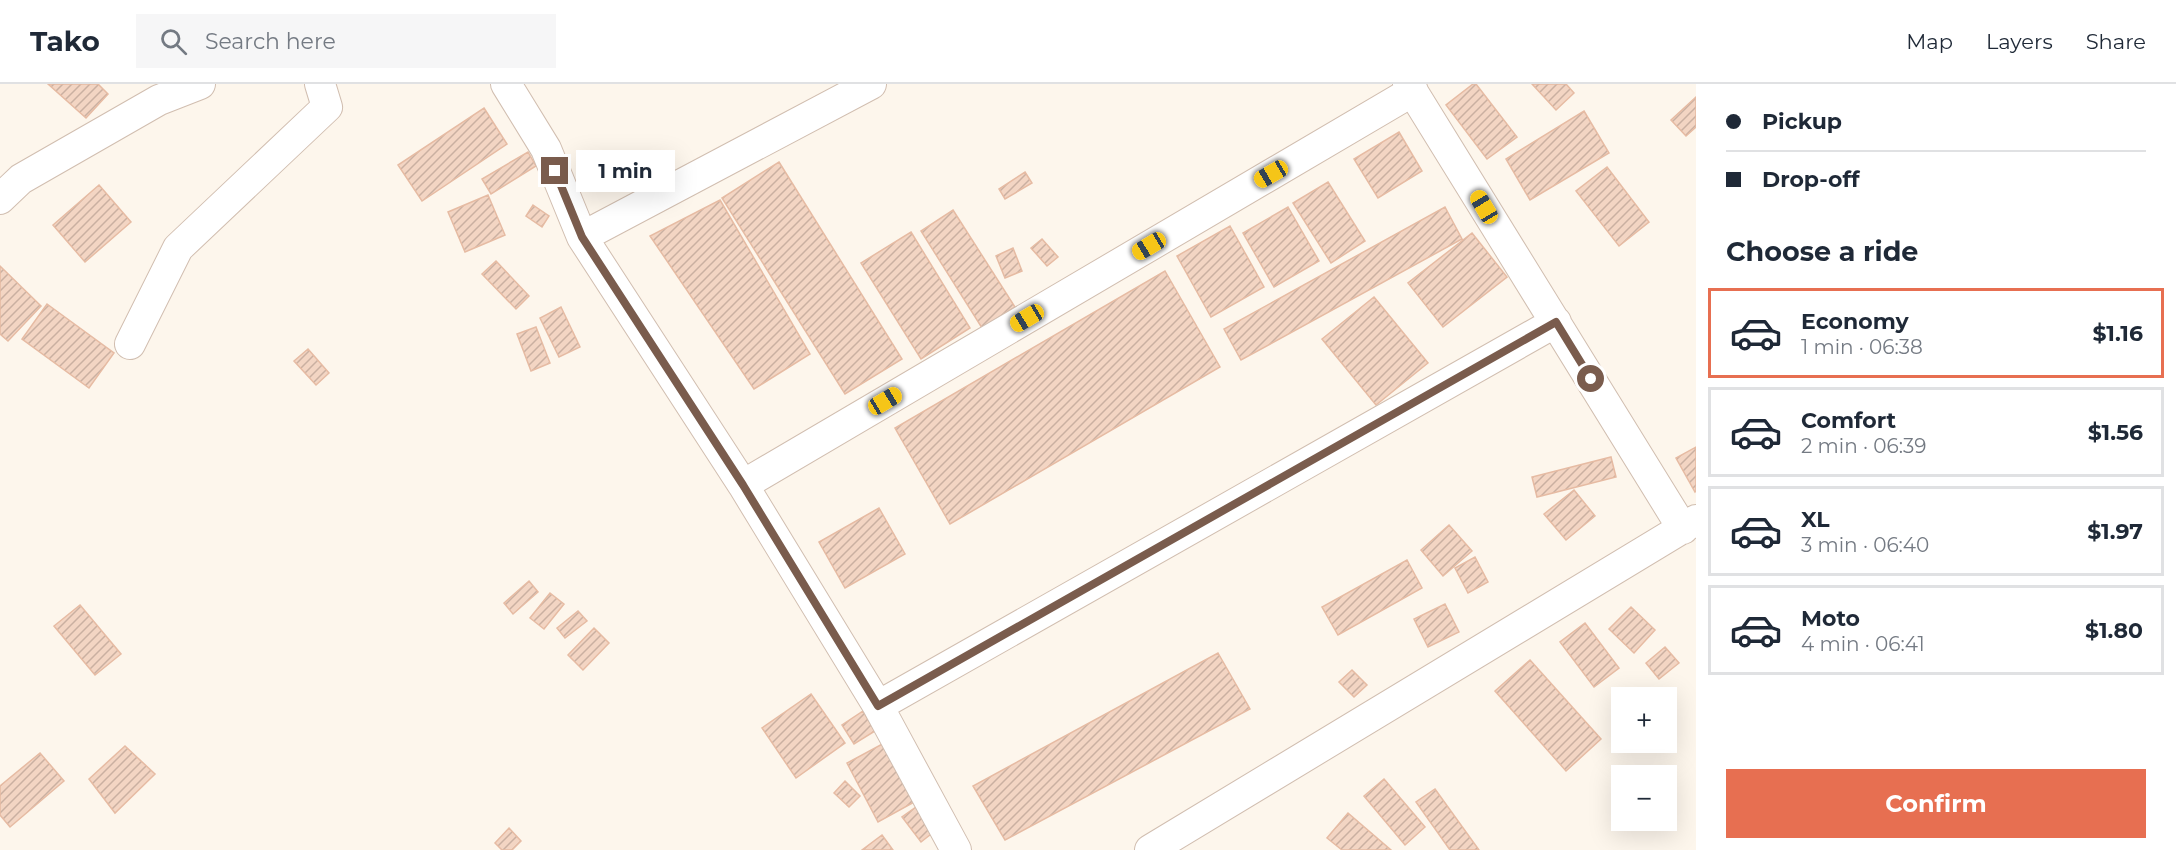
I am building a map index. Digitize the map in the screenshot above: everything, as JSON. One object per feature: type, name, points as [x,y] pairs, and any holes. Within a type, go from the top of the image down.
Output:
[{"type":"street","points":[[0,199],[21,179],[159,100],[200,84]]},
{"type":"street","points":[[130,344],[178,248],[327,107],[320,84]]},
{"type":"street","points":[[506,84],[546,149],[582,237],[743,485],[878,706],[956,850]]},
{"type":"street","points":[[582,237],[871,84]]},
{"type":"street","points":[[743,485],[1411,87],[1556,322],[1690,524],[1150,850]]},
{"type":"street","points":[[878,706],[1556,322]]},
{"type":"building","points":[[48,84],[98,84],[108,94],[86,118]]},
{"type":"building","points":[[1476,84],[1517,137],[1487,159],[1446,105]]},
{"type":"building","points":[[1532,84],[1566,84],[1574,93],[1556,110]]},
{"type":"building","points":[[1696,97],[1696,127],[1686,136],[1671,120]]},
{"type":"building","points":[[484,108],[507,144],[422,201],[398,165]]},
{"type":"building","points":[[1584,111],[1609,153],[1530,200],[1506,159]]},
{"type":"building","points":[[1399,132],[1422,171],[1378,198],[1354,159]]},
{"type":"building","points":[[528,152],[536,166],[491,194],[482,179]]},
{"type":"building","points":[[779,162],[902,359],[845,394],[722,198]]},
{"type":"building","points":[[1607,167],[1649,222],[1619,246],[1576,191]]},
{"type":"building","points":[[1025,172],[1032,183],[1005,199],[999,189]]},
{"type":"building","points":[[1328,182],[1365,241],[1331,263],[1293,203]]},
{"type":"building","points":[[99,185],[131,222],[85,262],[53,225]]},
{"type":"building","points":[[488,195],[505,235],[465,252],[448,212]]},
{"type":"building","points":[[720,200],[810,354],[754,389],[650,236]]},
{"type":"building","points":[[533,205],[549,216],[542,227],[526,216]]},
{"type":"building","points":[[1288,207],[1319,261],[1274,287],[1243,233]]},
{"type":"building","points":[[1445,207],[1462,239],[1241,360],[1224,329]]},
{"type":"building","points":[[953,210],[1015,307],[982,328],[921,231]]},
{"type":"building","points":[[1230,226],[1264,287],[1211,317],[1177,256]]},
{"type":"building","points":[[911,232],[970,328],[921,359],[861,263]]},
{"type":"building","points":[[1472,233],[1507,277],[1443,327],[1408,283]]},
{"type":"building","points":[[1042,239],[1058,257],[1047,266],[1031,248]]},
{"type":"building","points":[[1013,248],[1022,271],[1005,278],[996,256]]},
{"type":"building","points":[[496,261],[529,296],[516,309],[482,274]]},
{"type":"building","points":[[0,266],[41,306],[8,341],[0,334]]},
{"type":"building","points":[[1165,271],[1220,367],[950,524],[895,428]]},
{"type":"building","points":[[1374,297],[1428,363],[1376,405],[1322,339]]},
{"type":"building","points":[[47,304],[114,353],[89,388],[22,339]]},
{"type":"building","points":[[561,307],[580,347],[559,357],[540,318]]},
{"type":"building","points":[[536,327],[550,363],[531,371],[517,334]]},
{"type":"building","points":[[308,349],[329,373],[316,385],[294,361]]},
{"type":"building","points":[[1696,447],[1696,491],[1695,492],[1676,458]]},
{"type":"building","points":[[1611,457],[1616,477],[1537,497],[1532,477]]},
{"type":"building","points":[[1574,490],[1595,516],[1566,540],[1544,514]]},
{"type":"building","points":[[879,508],[905,554],[845,588],[819,542]]},
{"type":"building","points":[[1449,525],[1472,551],[1443,576],[1421,550]]},
{"type":"building","points":[[1475,557],[1488,582],[1468,593],[1455,568]]},
{"type":"building","points":[[1407,560],[1422,588],[1338,635],[1322,607]]},
{"type":"building","points":[[529,581],[538,592],[513,614],[504,603]]},
{"type":"building","points":[[550,593],[564,604],[544,629],[530,618]]},
{"type":"building","points":[[1445,604],[1459,632],[1428,647],[1414,619]]},
{"type":"building","points":[[80,605],[121,654],[95,675],[54,626]]},
{"type":"building","points":[[1631,607],[1655,630],[1634,653],[1609,629]]},
{"type":"building","points":[[578,611],[587,621],[565,638],[557,628]]},
{"type":"building","points":[[1585,623],[1619,668],[1594,687],[1560,642]]},
{"type":"building","points":[[594,628],[609,643],[583,670],[568,655]]},
{"type":"building","points":[[1665,647],[1679,663],[1659,679],[1646,663]]},
{"type":"building","points":[[1218,653],[1250,709],[1005,840],[973,786]]},
{"type":"building","points":[[1530,660],[1601,739],[1566,771],[1495,691]]},
{"type":"building","points":[[1352,670],[1367,685],[1354,697],[1339,682]]},
{"type":"building","points":[[811,694],[845,743],[796,778],[762,728]]},
{"type":"building","points":[[863,711],[875,731],[854,744],[842,725]]},
{"type":"building","points":[[886,742],[918,800],[878,822],[847,763]]},
{"type":"building","points":[[125,746],[155,774],[115,813],[89,779]]},
{"type":"building","points":[[40,753],[64,781],[10,827],[0,815],[0,786]]},
{"type":"building","points":[[1384,779],[1425,827],[1405,845],[1364,796]]},
{"type":"building","points":[[845,781],[860,796],[849,807],[834,793]]},
{"type":"building","points":[[1435,789],[1479,850],[1450,850],[1416,802]]},
{"type":"building","points":[[916,807],[935,831],[921,842],[902,817]]},
{"type":"building","points":[[1348,813],[1391,850],[1342,850],[1327,838]]},
{"type":"building","points":[[509,828],[521,841],[512,850],[502,850],[495,843]]},
{"type":"building","points":[[882,835],[893,850],[862,850]]},
{"type":"route","points":[[555,171],[582,237],[743,485],[878,706],[1556,322],[1591,379]]}]
